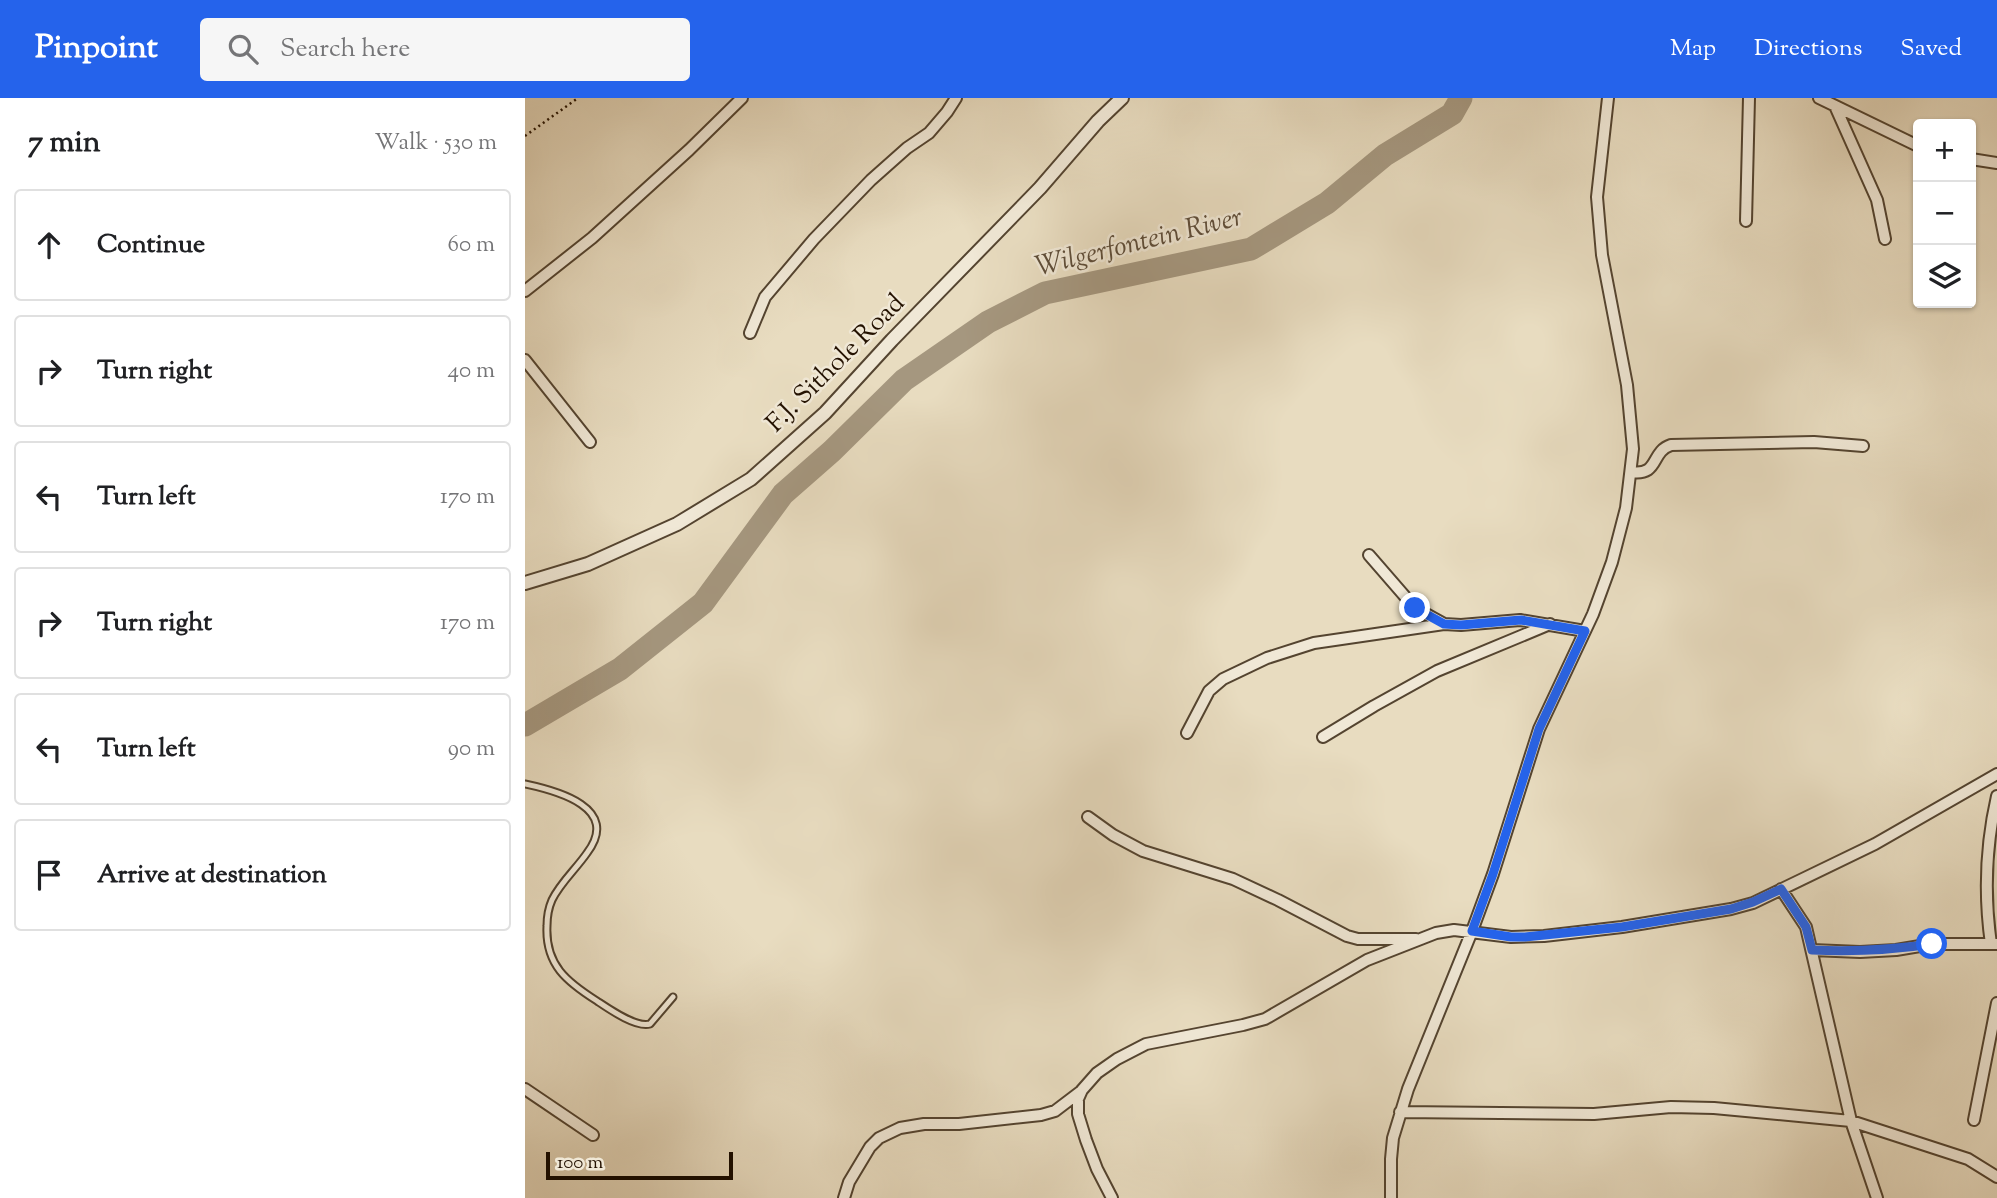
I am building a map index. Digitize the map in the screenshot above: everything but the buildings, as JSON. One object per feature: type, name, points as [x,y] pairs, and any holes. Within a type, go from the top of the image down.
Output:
[{"type":"street","points":[[525,290],[592,238],[742,98]]},
{"type":"street","points":[[750,332],[765,297],[814,239],[871,180],[907,148],[929,133],[956,98]]},
{"type":"street","name":"F.J. Sithole Road","points":[[525,583],[601,559],[677,524],[751,479],[825,413],[1122,98]]},
{"type":"street","points":[[1391,1198],[1393,1138],[1400,1112],[1493,874],[1539,729],[1585,631],[1612,562],[1626,509],[1633,449],[1627,385],[1602,255],[1597,197],[1608,98]]},
{"type":"street","points":[[1747,221],[1749,98]]},
{"type":"street","points":[[1819,98],[1913,144]]},
{"type":"street","points":[[1835,106],[1877,200],[1885,239]]},
{"type":"street","points":[[1976,160],[1997,163]]},
{"type":"street","points":[[525,360],[590,442]]},
{"type":"street","points":[[1631,472],[1645,472],[1651,468],[1664,447],[1683,443],[1814,442],[1863,446]]},
{"type":"street","points":[[1369,555],[1415,608],[1444,624]]},
{"type":"street","points":[[1187,733],[1209,691],[1223,679],[1267,659],[1314,643],[1444,624],[1521,620],[1585,631]]},
{"type":"street","points":[[1323,737],[1437,671],[1550,624]]},
{"type":"street","points":[[843,1198],[849,1182],[870,1147],[879,1138],[900,1128],[924,1124],[959,1124],[1055,1111],[1082,1090],[1097,1073],[1146,1044],[1265,1019],[1367,960],[1436,933],[1454,930],[1525,937],[1622,927],[1731,909],[1753,902],[1875,844],[1997,774]]},
{"type":"street","points":[[1812,950],[1860,952],[1932,944],[1994,944],[1986,904],[1986,887],[1997,796]]},
{"type":"street","points":[[1088,817],[1113,835],[1143,851],[1233,879],[1347,936],[1358,939],[1422,939]]},
{"type":"street","points":[[1781,889],[1806,927],[1851,1121],[1877,1198]]},
{"type":"street","points":[[1974,1120],[1997,1003]]},
{"type":"street","points":[[525,1089],[593,1135]]},
{"type":"street","points":[[1082,1090],[1078,1099],[1078,1114],[1097,1169],[1112,1198]]},
{"type":"street","points":[[1400,1112],[1594,1114],[1671,1107],[1714,1108],[1851,1121],[1968,1159],[1997,1177]]},
{"type":"lane","points":[[525,784],[556,792],[580,803],[593,814],[597,824],[590,850],[557,892],[547,914],[546,940],[553,962],[560,973],[610,1009],[645,1026],[651,1023],[673,997]]},
{"type":"path","points":[[525,136],[578,98]]},
{"type":"waterway","name":"Wilgerfontein River","points":[[525,725],[620,669],[703,603],[783,494],[832,451],[904,380],[988,322],[1045,293],[1251,249],[1327,203],[1385,155],[1452,114],[1461,98]]},
{"type":"route","points":[[1415,608],[1444,624],[1521,620],[1585,631],[1539,729],[1472,931],[1525,937],[1622,927],[1731,909],[1781,889],[1804,923],[1812,950],[1860,952],[1932,944]]}]
